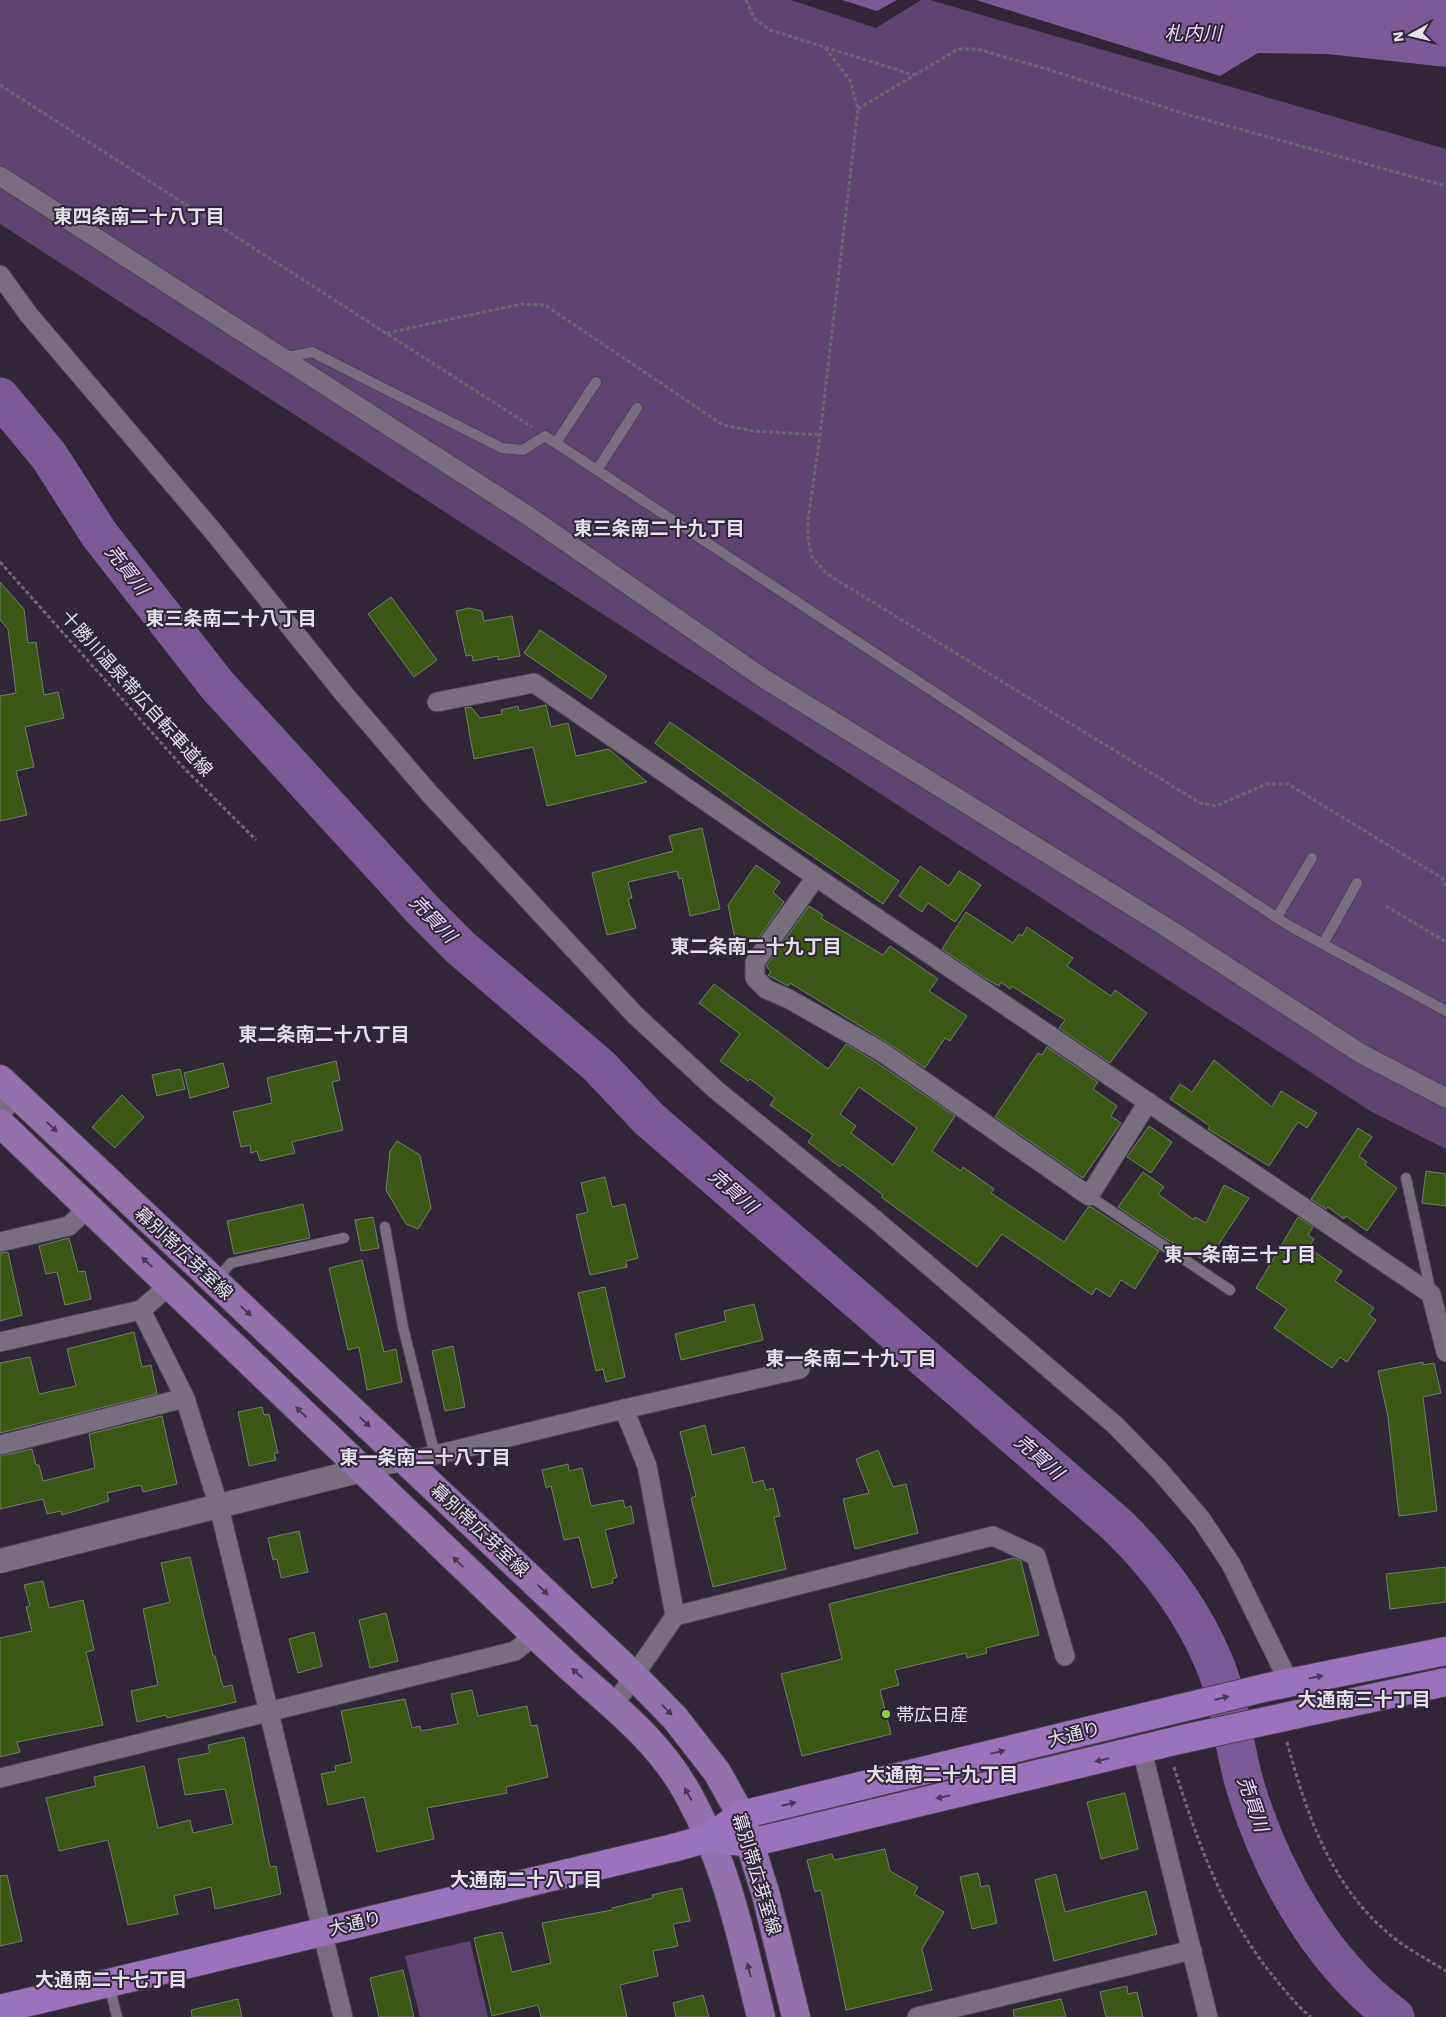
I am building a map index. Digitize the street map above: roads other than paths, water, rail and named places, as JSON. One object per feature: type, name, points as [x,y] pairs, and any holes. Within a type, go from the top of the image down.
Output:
[{"type":"highway","name":"大通り","points":[[709,1838],[741,1815],[1279,1684],[1446,1651]]},
{"type":"highway","name":"大通り","points":[[0,2009],[709,1838],[750,1843],[1164,1744],[1279,1726],[1446,1682]]},
{"type":"main road","name":"幕別帯広芽室線","points":[[5,1094],[215,1282],[633,1675],[675,1718],[717,1772],[741,1815],[766,1894],[796,2017]]},
{"type":"main road","name":"幕別帯広芽室線","points":[[0,1122],[535,1635],[614,1705],[660,1752],[688,1794],[709,1838],[728,1885],[760,2017]]},
{"type":"street","points":[[0,176],[527,515],[763,678],[1166,927],[1360,1053],[1446,1098]]},
{"type":"street","points":[[0,276],[29,315],[212,530],[345,695],[422,786],[635,1014],[716,1089],[873,1218],[1100,1412],[1160,1471],[1202,1519],[1231,1564],[1279,1684]]},
{"type":"street","points":[[437,702],[534,683],[816,877],[1431,1294],[1446,1352]]},
{"type":"street","points":[[816,877],[755,962],[755,978],[766,989],[789,999],[882,1052],[1089,1196],[1148,1102]]},
{"type":"street","points":[[0,1242],[69,1226],[88,1208]]},
{"type":"street","points":[[0,1342],[141,1310],[170,1284]]},
{"type":"street","points":[[141,1310],[185,1398],[219,1507],[267,1713],[343,2017]]},
{"type":"street","points":[[0,1561],[362,1470],[436,1455],[624,1409],[800,1369]]},
{"type":"street","points":[[0,1445],[185,1398]]},
{"type":"street","points":[[624,1409],[647,1466],[675,1616]]},
{"type":"street","points":[[614,1705],[675,1616],[993,1536],[1036,1556],[1065,1656]]},
{"type":"street","points":[[0,1778],[515,1651],[535,1635]]},
{"type":"street","points":[[1164,1744],[1192,1950],[1208,2017]]},
{"type":"street","points":[[917,2017],[1192,1950]]},
{"type":"lane","points":[[283,358],[312,352],[502,448],[523,450],[544,436],[1277,917],[1446,1012]]},
{"type":"lane","points":[[556,443],[596,382]]},
{"type":"lane","points":[[597,470],[637,408]]},
{"type":"lane","points":[[1277,917],[1312,858]]},
{"type":"lane","points":[[1323,944],[1357,883]]},
{"type":"lane","points":[[1406,1178],[1431,1294]]},
{"type":"lane","points":[[1089,1196],[1230,1290]]},
{"type":"lane","points":[[385,1227],[403,1327],[436,1455]]},
{"type":"lane","points":[[215,1282],[231,1263],[344,1238]]},
{"type":"lane","points":[[109,1983],[116,2017]]},
{"type":"water","points":[[842,0],[897,0],[877,11]]},
{"type":"water","name":"札内川","points":[[976,0],[1446,0],[1446,67],[1327,54],[1258,53],[1220,76]]},
{"type":"waterway","name":"売買川","points":[[0,397],[49,456],[99,534],[217,685],[422,909],[461,948],[599,1066],[649,1119],[1117,1525],[1160,1572],[1184,1605],[1213,1660],[1224,1692],[1246,1789],[1270,1853],[1285,1884],[1303,1915],[1345,1971],[1395,2017]]},
{"type":"place","name":"帯広日産","points":[[886,1714]]},
{"type":"district","name":"東四条南二十八丁目","points":[[139,216]]},
{"type":"district","name":"東三条南二十九丁目","points":[[659,528]]},
{"type":"district","name":"東三条南二十八丁目","points":[[231,618]]},
{"type":"district","name":"東二条南二十九丁目","points":[[756,946]]},
{"type":"district","name":"東二条南二十八丁目","points":[[324,1034]]},
{"type":"district","name":"東一条南三十丁目","points":[[1240,1254]]},
{"type":"district","name":"東一条南二十九丁目","points":[[851,1358]]},
{"type":"district","name":"東一条南二十八丁目","points":[[425,1457]]},
{"type":"district","name":"大通南三十丁目","points":[[1364,1699]]},
{"type":"district","name":"大通南二十九丁目","points":[[942,1774]]},
{"type":"district","name":"大通南二十八丁目","points":[[526,1879]]},
{"type":"district","name":"大通南二十七丁目","points":[[111,1979]]}]
